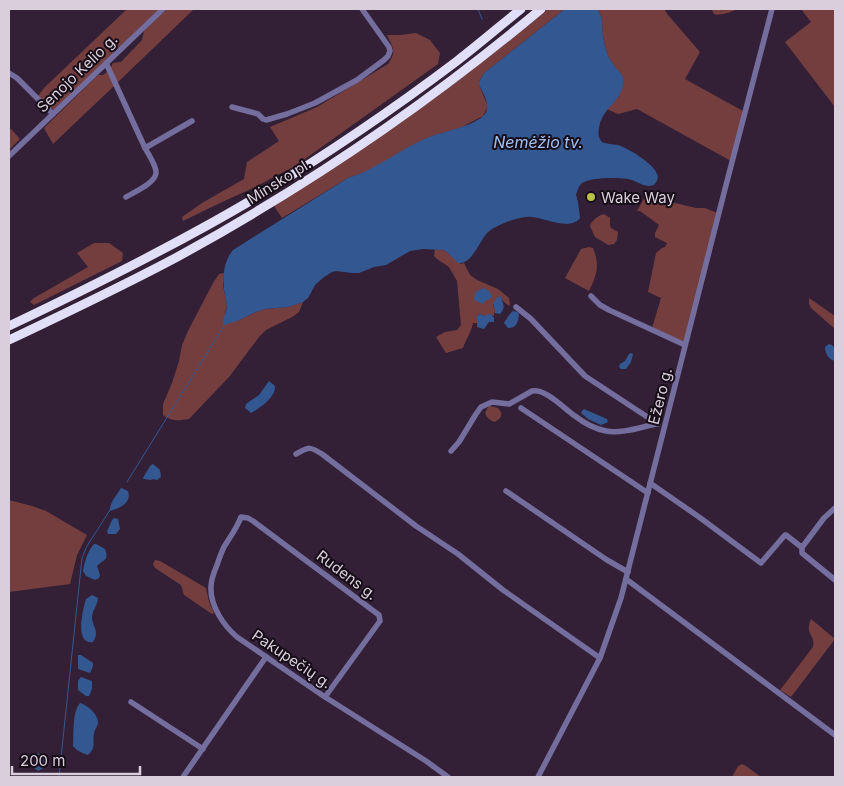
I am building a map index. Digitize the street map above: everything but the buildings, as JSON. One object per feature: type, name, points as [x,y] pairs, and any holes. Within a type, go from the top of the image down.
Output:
[{"type":"highway","name":"Minsko pl.","points":[[9,326],[149,257],[274,186],[330,150],[457,61],[521,9]]},
{"type":"highway","name":"Minsko pl.","points":[[9,340],[178,256],[281,196],[349,153],[422,102],[541,9]]},
{"type":"street","name":"Senojo Kelio g.","points":[[9,156],[163,9]]},
{"type":"street","points":[[232,107],[258,114],[262,119],[266,120],[315,103],[357,80],[378,65],[388,56],[389,47],[362,9]]},
{"type":"street","name":"Ežero g.","points":[[538,777],[600,658],[619,606],[772,9]]},
{"type":"street","points":[[106,63],[156,171],[156,175],[151,183],[126,197]]},
{"type":"street","points":[[9,73],[17,78],[53,114]]},
{"type":"street","points":[[145,148],[192,121]]},
{"type":"street","points":[[591,296],[616,314],[685,345]]},
{"type":"street","points":[[516,308],[531,319],[585,376],[656,424],[665,426]]},
{"type":"street","points":[[509,404],[532,392],[539,392],[554,400],[579,419],[606,431],[620,431],[656,424]]},
{"type":"street","points":[[516,401],[520,408]]},
{"type":"street","points":[[451,451],[459,442],[481,407],[492,402],[509,404],[520,408],[648,493]]},
{"type":"street","points":[[296,454],[307,448],[312,448],[322,454],[416,526],[458,554],[503,590],[600,658]]},
{"type":"street","points":[[650,483],[761,563],[785,535],[802,546]]},
{"type":"street","points":[[506,491],[607,560],[835,735]]},
{"type":"street","points":[[835,508],[824,518],[802,546],[802,553],[835,580]]},
{"type":"street","name":"Pakupečių g.","points":[[243,518],[241,517],[221,555],[211,586],[212,598],[216,608],[229,630],[266,657],[448,777]]},
{"type":"street","name":"Rudens g.","points":[[243,518],[253,521],[380,615],[380,621],[326,696]]},
{"type":"street","points":[[183,777],[266,657]]},
{"type":"street","points":[[131,702],[202,750]]},
{"type":"shaded area","points":[[127,9],[159,9],[54,110],[38,96],[44,88]]},
{"type":"shaded area","points":[[167,9],[193,10],[117,83],[110,69],[113,63],[121,62],[142,40],[144,31]]},
{"type":"shaded area","points":[[548,9],[565,9],[484,73],[479,82],[487,104],[483,116],[460,128],[432,136],[368,171],[348,178],[282,218],[274,206],[442,93]]},
{"type":"shaded area","points":[[597,9],[664,9],[700,52],[685,79],[743,111],[731,161],[637,109],[618,114],[607,109],[619,96],[621,74],[608,55],[601,18]]},
{"type":"shaded area","points":[[738,9],[714,14],[712,10]]},
{"type":"shaded area","points":[[801,9],[835,9],[835,107],[785,42],[811,22]]},
{"type":"shaded area","points":[[416,33],[430,40],[440,53],[438,64],[295,166],[183,221],[182,217],[202,203],[244,179],[247,162],[279,141],[270,127],[317,107],[388,64],[393,49],[387,35]]},
{"type":"shaded area","points":[[107,72],[114,86],[53,144],[44,128],[98,75],[103,75]]},
{"type":"shaded area","points":[[11,129],[20,139],[9,150],[9,131]]},
{"type":"shaded area","points":[[655,192],[675,203],[705,208],[717,213],[684,342],[652,328],[661,298],[648,292],[656,253],[665,247],[667,243],[655,237],[659,225],[640,211],[637,211],[646,195]]},
{"type":"shaded area","points":[[604,214],[610,218],[611,228],[618,232],[617,240],[614,244],[608,245],[595,237],[590,226],[596,218]]},
{"type":"shaded area","points":[[94,243],[109,243],[123,253],[122,261],[34,305],[30,302],[88,267],[77,253]]},
{"type":"shaded area","points":[[593,248],[597,265],[596,275],[589,291],[565,278],[581,249]]},
{"type":"shaded area","points":[[435,249],[443,250],[461,264],[464,263],[470,275],[498,289],[509,298],[510,304],[509,306],[500,296],[493,305],[495,310],[494,316],[484,316],[481,314],[477,316],[477,323],[473,323],[463,348],[446,353],[436,337],[445,332],[457,330],[461,325],[457,281],[449,267],[434,256]]},
{"type":"shaded area","points":[[224,273],[223,285],[227,306],[225,313],[237,321],[265,309],[288,307],[303,302],[299,312],[294,316],[266,330],[259,337],[229,377],[189,419],[169,418],[163,415],[163,404],[172,383],[182,345],[213,283],[219,274]]},
{"type":"shaded area","points":[[809,298],[835,316],[835,329],[811,308]]},
{"type":"shaded area","points":[[490,406],[498,408],[501,412],[500,418],[494,422],[485,413]]},
{"type":"shaded area","points":[[9,500],[46,511],[87,535],[77,555],[70,584],[9,592]]},
{"type":"shaded area","points":[[155,560],[160,561],[206,588],[214,613],[212,614],[184,595],[181,585],[155,568],[153,564]]},
{"type":"shaded area","points":[[811,619],[835,639],[791,697],[780,690],[813,647],[813,639],[809,631]]},
{"type":"shaded area","points":[[742,764],[761,777],[732,777],[738,766]]},
{"type":"water","name":"Nemėžio tv.","points":[[565,9],[597,9],[599,12],[607,54],[622,76],[623,81],[622,90],[604,115],[598,134],[602,142],[618,145],[646,161],[658,175],[654,185],[646,186],[621,178],[591,180],[580,185],[576,195],[580,218],[576,222],[564,224],[529,217],[509,221],[488,232],[471,256],[463,263],[458,263],[443,250],[423,249],[410,251],[386,265],[359,273],[332,272],[315,285],[308,298],[303,302],[288,307],[265,309],[224,325],[227,307],[224,271],[227,260],[233,250],[348,178],[367,170],[424,139],[468,125],[480,118],[487,110],[486,99],[479,85],[484,73]]},
{"type":"water","points":[[483,288],[489,291],[492,296],[483,304],[474,300],[474,298],[476,292]]},
{"type":"water","points":[[501,296],[504,305],[503,309],[500,314],[495,313],[493,303]]},
{"type":"water","points":[[513,311],[519,314],[517,322],[515,326],[508,328],[504,323]]},
{"type":"water","points":[[481,314],[484,316],[492,315],[494,318],[494,322],[489,322],[484,329],[477,327],[477,316]]},
{"type":"water","points":[[829,344],[834,348],[835,361],[829,358],[826,352],[825,347]]},
{"type":"water","points":[[631,353],[633,354],[631,362],[626,369],[621,369],[619,367],[620,364]]},
{"type":"water","points":[[269,381],[275,386],[273,394],[263,405],[251,413],[245,408],[246,404],[259,395]]},
{"type":"water","points":[[584,409],[607,419],[608,422],[601,425],[588,419],[581,413]]},
{"type":"water","points":[[153,464],[160,470],[161,477],[157,480],[143,479],[151,465]]},
{"type":"water","points":[[121,488],[128,491],[127,502],[121,507],[110,511],[112,502]]},
{"type":"water","points":[[114,518],[118,519],[120,529],[116,534],[108,534],[107,531]]},
{"type":"water","points":[[94,544],[105,549],[106,556],[97,566],[100,575],[95,580],[86,576],[83,571],[88,553]]},
{"type":"water","points":[[92,595],[98,598],[92,615],[96,632],[93,642],[83,638],[81,625],[86,599]]},
{"type":"water","points":[[78,655],[93,663],[90,673],[78,669]]},
{"type":"water","points":[[81,677],[92,681],[92,689],[89,696],[78,690],[78,681]]},
{"type":"water","points":[[80,703],[92,710],[98,719],[93,747],[88,755],[80,752],[73,746],[75,717]]},
{"type":"water","points":[[38,753],[42,756],[44,762],[42,769],[38,771],[33,767]]},
{"type":"waterway","points":[[478,9],[482,19]]},
{"type":"waterway","points":[[127,482],[225,324]]},
{"type":"waterway","points":[[59,777],[82,558],[87,546],[110,510]]},
{"type":"place","name":"Wake Way","points":[[591,197]]}]
